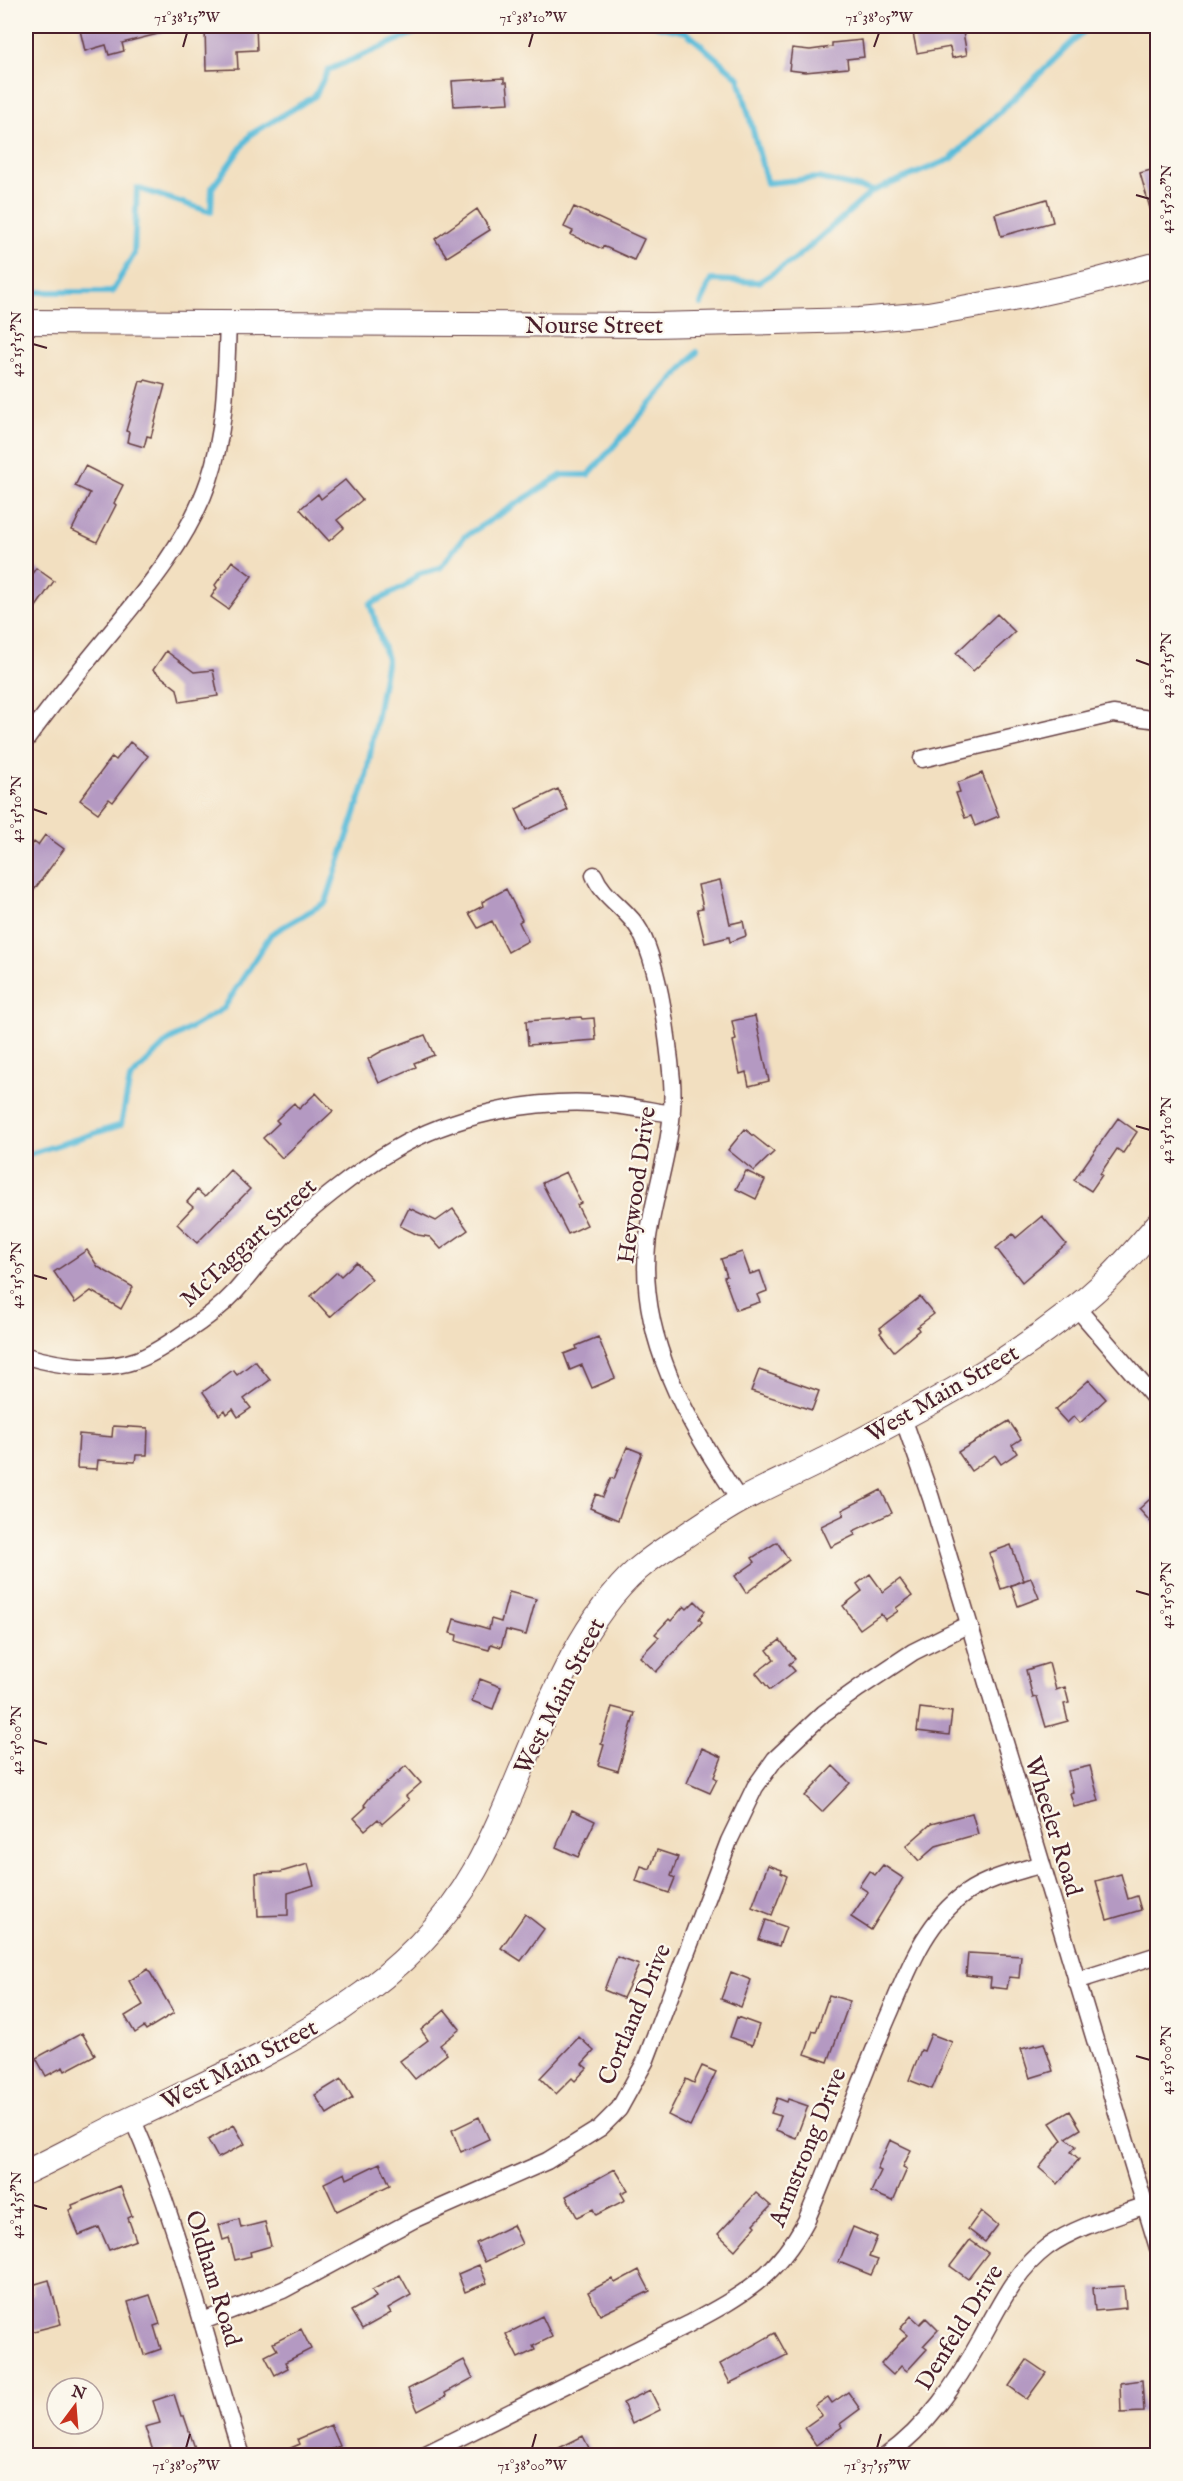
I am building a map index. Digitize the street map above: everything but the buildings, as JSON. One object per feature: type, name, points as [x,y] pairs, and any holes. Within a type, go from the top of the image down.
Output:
[{"type":"street","name":"Nourse Street","points":[[26,322],[653,325],[859,320],[928,314],[1024,297],[1088,284],[1158,264]]},
{"type":"street","points":[[26,740],[142,594],[163,565],[196,509],[209,480],[220,429],[226,376],[228,322]]},
{"type":"street","points":[[922,759],[1113,714],[1158,720]]},
{"type":"street","name":"Heywood Drive","points":[[594,875],[598,886],[621,907],[639,929],[651,957],[668,1050],[672,1114],[661,1181],[648,1239],[647,1288],[653,1329],[670,1382],[740,1501]]},
{"type":"street","name":"McTaggart Street","points":[[26,1356],[61,1364],[99,1366],[118,1365],[150,1355],[195,1326],[231,1296],[275,1244],[318,1206],[377,1160],[427,1134],[491,1114],[557,1104],[609,1104],[672,1114]]},
{"type":"street","name":"West Main Street","points":[[26,2172],[132,2118],[247,2064],[316,2025],[362,1995],[412,1953],[441,1921],[475,1871],[555,1694],[598,1615],[638,1569],[740,1501],[903,1418],[1001,1360],[1076,1307],[1108,1279],[1158,1224]]},
{"type":"street","points":[[1076,1307],[1158,1402]]},
{"type":"street","name":"Wheeler Road","points":[[903,1418],[931,1498],[967,1625],[1158,2248]]},
{"type":"street","name":"Cortland Drive","points":[[203,2321],[284,2290],[416,2219],[530,2170],[600,2128],[619,2109],[645,2062],[729,1841],[754,1786],[775,1758],[824,1713],[913,1653],[967,1625]]},
{"type":"street","name":"Armstrong Drive","points":[[422,2456],[689,2324],[729,2302],[770,2272],[792,2246],[806,2221],[868,2062],[909,1968],[925,1939],[940,1917],[964,1894],[985,1882],[1042,1864]]},
{"type":"street","points":[[1076,1981],[1158,1955]]},
{"type":"street","name":"Oldham Road","points":[[132,2118],[159,2181],[242,2456]]},
{"type":"street","name":"Denfeld Drive","points":[[886,2456],[917,2431],[937,2409],[958,2379],[1003,2297],[1022,2270],[1048,2246],[1096,2222],[1144,2206]]},
{"type":"waterway","points":[[26,292],[112,292],[134,254],[137,188],[211,212],[212,188],[251,134],[315,96],[328,70],[428,27],[440,26]]},
{"type":"waterway","points":[[657,26],[686,32],[739,78],[767,183],[818,178],[873,191]]},
{"type":"waterway","points":[[701,304],[711,280],[759,282],[795,259],[873,191],[951,159],[1089,26]]},
{"type":"waterway","points":[[26,1155],[121,1125],[130,1079],[167,1042],[224,1008],[271,934],[326,902],[365,783],[387,659],[370,604],[405,586],[420,573],[440,568],[464,537],[562,475],[588,475],[697,352]]}]
